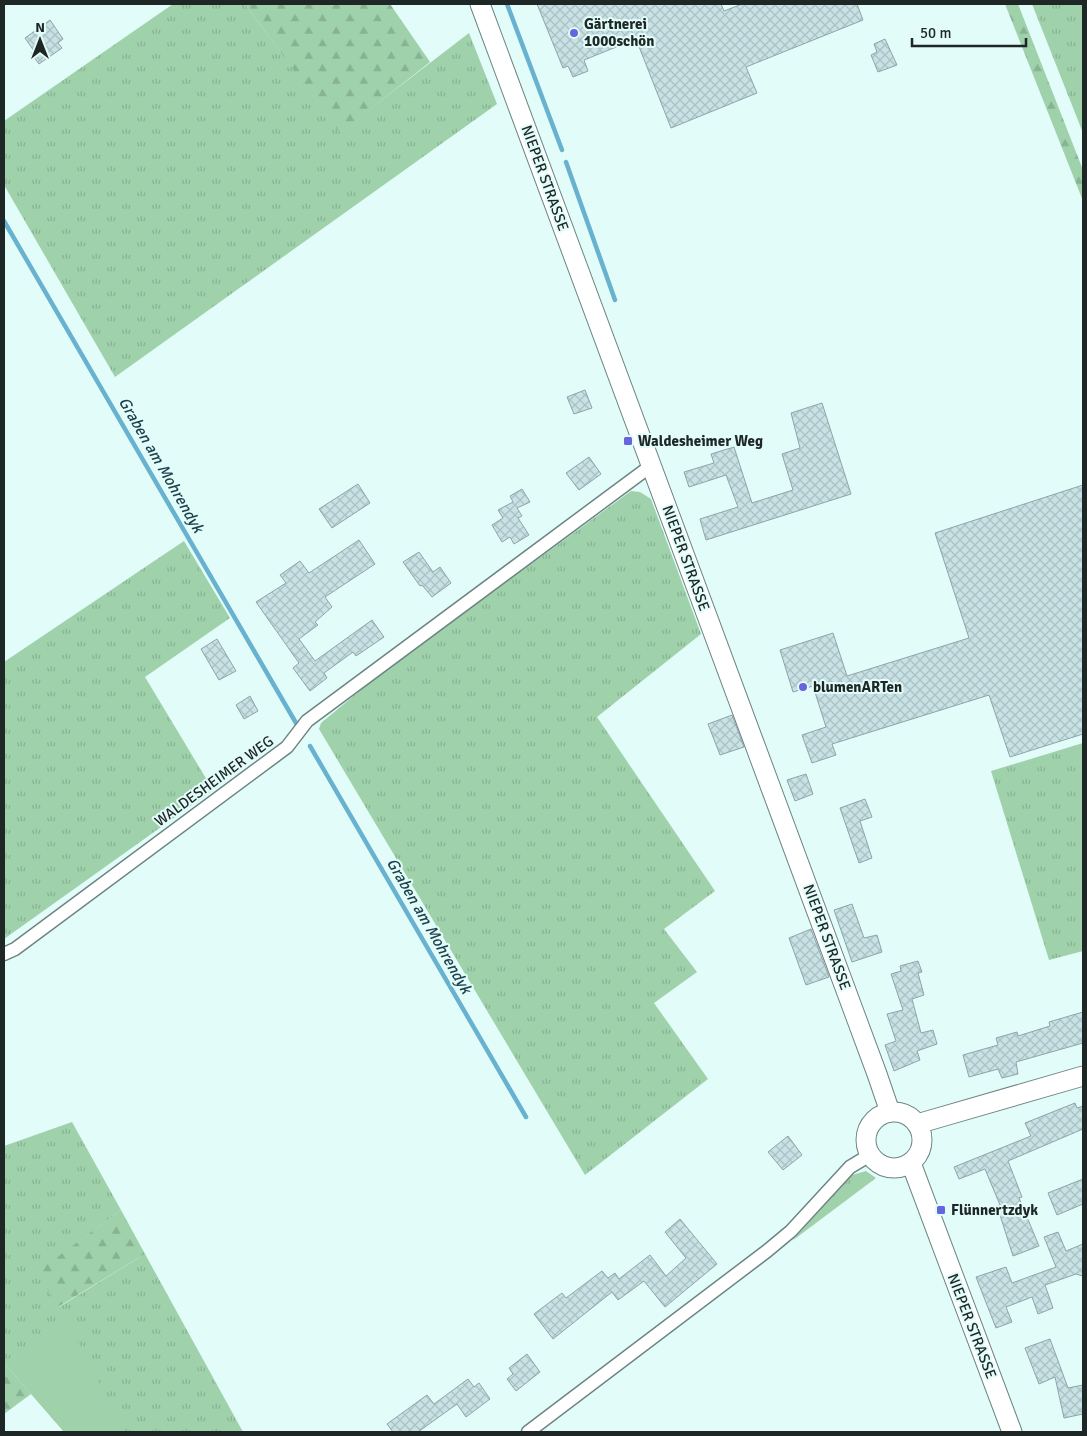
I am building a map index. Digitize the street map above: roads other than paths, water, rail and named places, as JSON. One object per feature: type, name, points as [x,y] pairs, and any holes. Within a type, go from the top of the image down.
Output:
[{"type":"main road","name":"NIEPER STRASSE","points":[[480,4],[890,1112]]},
{"type":"main road","points":[[917,1124],[1083,1076]]},
{"type":"main road","points":[[890,1112],[905,1114],[917,1124],[922,1140],[917,1157],[911,1163],[902,1167],[884,1167],[870,1155],[866,1147],[867,1132],[876,1119],[890,1112]]},
{"type":"main road","name":"NIEPER STRASSE","points":[[911,1163],[1012,1432]]},
{"type":"street","name":"WALDESHEIMER WEG","points":[[4,954],[15,948],[287,748],[307,721],[652,465]]},
{"type":"street","points":[[528,1432],[786,1236],[850,1167],[870,1155]]},
{"type":"waterway","points":[[507,4],[562,150]]},
{"type":"waterway","points":[[566,162],[615,300]]},
{"type":"waterway","name":"Graben am Mohrendyk","points":[[4,221],[296,723]]},
{"type":"waterway","name":"Graben am Mohrendyk","points":[[310,746],[526,1117]]},
{"type":"place","name":"Gärtnerei 1000schön","points":[[574,33]]},
{"type":"place","name":"Waldesheimer Weg","points":[[628,441]]},
{"type":"place","name":"blumenARTen","points":[[803,687]]},
{"type":"place","name":"Flünnertzdyk","points":[[941,1210]]}]
